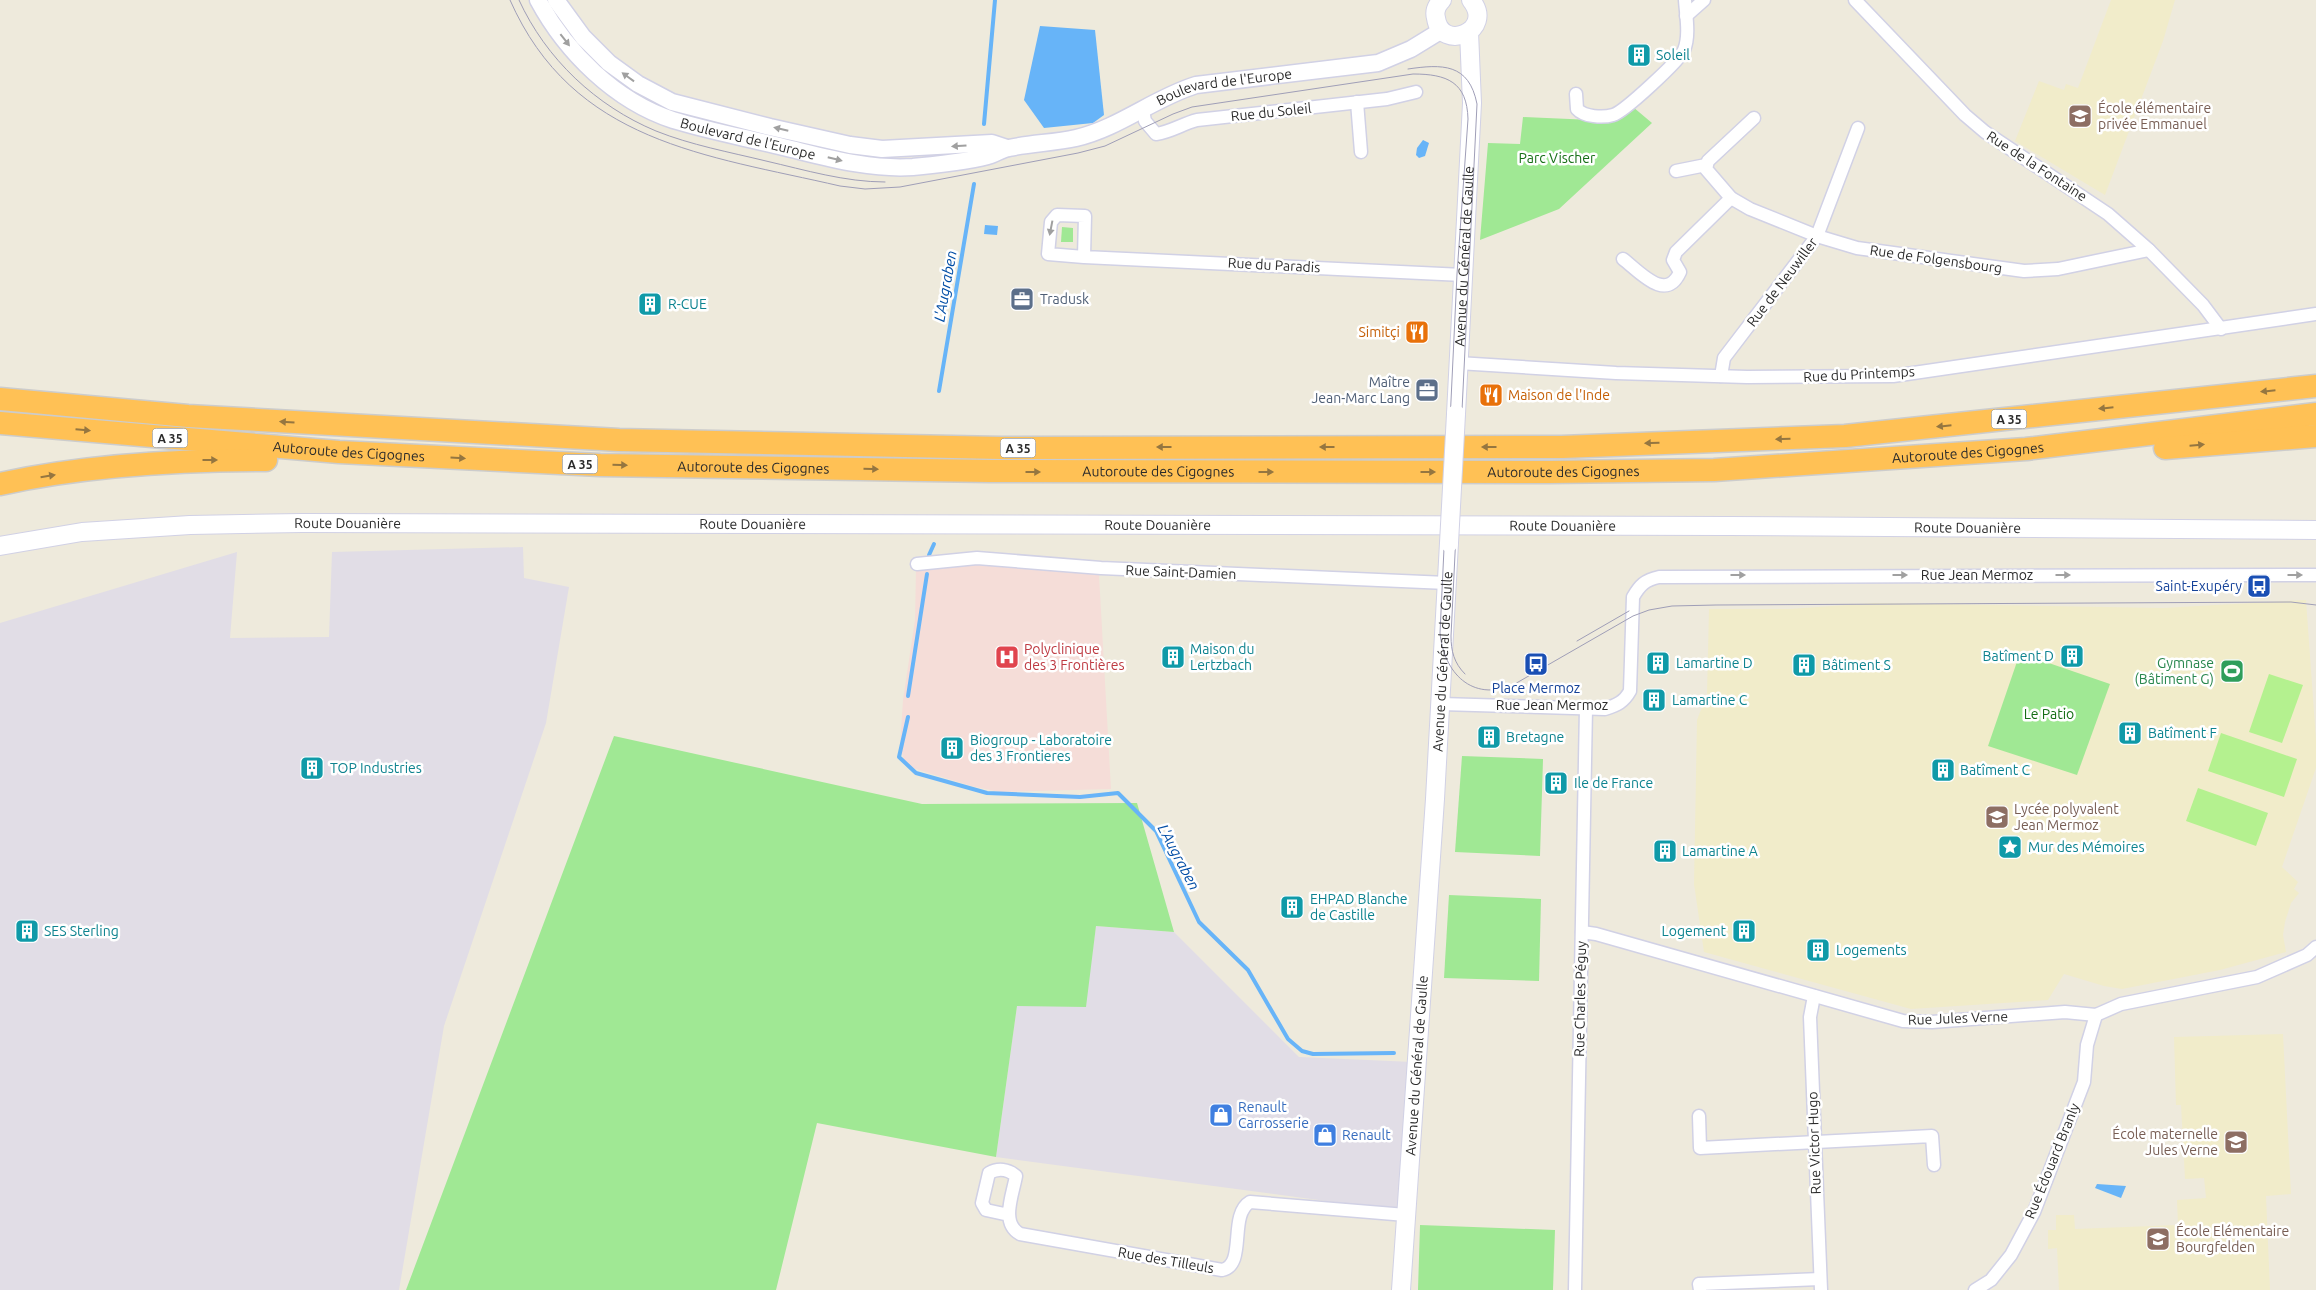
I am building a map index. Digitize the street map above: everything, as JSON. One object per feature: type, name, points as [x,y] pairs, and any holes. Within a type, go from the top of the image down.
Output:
[{"type":"highway","points":[[0,383],[153,400],[188,416]]},
{"type":"highway","name":"Autoroute des Cigognes","points":[[0,399],[188,416],[629,441],[1001,448],[1562,446],[1845,436],[2316,386]]},
{"type":"highway","name":"Autoroute des Cigognes","points":[[0,423],[339,452],[600,465],[990,472],[1549,472],[1714,470],[2026,449],[2316,414]]},
{"type":"highway","points":[[2026,449],[2106,453],[2316,436]]},
{"type":"highway","points":[[0,484],[112,467],[190,460],[303,459],[339,452]]},
{"type":"main road","points":[[1442,0],[1435,14],[1438,26],[1446,34],[1458,36],[1469,32],[1474,27],[1478,13],[1471,0]]},
{"type":"main road","name":"Avenue du Général de Gaulle","points":[[1401,1290],[1441,704],[1473,82],[1469,32]]},
{"type":"main road","name":"Route Douanière","points":[[0,546],[82,532],[190,525],[302,523],[1738,526],[2316,530]]},
{"type":"street","name":"Boulevard de l'Europe","points":[[538,0],[552,25],[592,70],[645,108],[673,120],[845,162],[875,166],[921,165],[990,155],[1007,148],[1076,138],[1103,129],[1143,110],[1174,92],[1196,85],[1378,62],[1411,49],[1442,30]]},
{"type":"street","name":"Boulevard de l'Europe","points":[[556,0],[583,37],[609,63],[638,84],[672,102],[841,143],[882,149],[992,143],[1007,148]]},
{"type":"street","points":[[1576,94],[1576,104],[1580,113],[1585,115],[1612,115],[1667,70],[1684,50],[1685,0]]},
{"type":"street","points":[[1686,16],[1704,0]]},
{"type":"street","name":"Rue de la Fontaine","points":[[1855,0],[1965,115],[1985,132],[2108,214],[2149,250],[2203,305],[2221,329]]},
{"type":"street","name":"Rue du Soleil","points":[[1143,110],[1145,121],[1156,134],[1168,132],[1182,124],[1197,120],[1387,99],[1416,92]]},
{"type":"street","points":[[1357,102],[1361,152]]},
{"type":"street","points":[[1676,170],[1706,164],[1754,118]]},
{"type":"street","name":"Rue de Neuwiller","points":[[1721,376],[1724,358],[1818,236],[1858,128]]},
{"type":"street","name":"Rue de Folgensbourg","points":[[1706,164],[1707,171],[1731,198],[1750,209],[1818,236],[1857,248],[2024,271],[2058,269],[2149,250]]},
{"type":"street","points":[[1623,259],[1654,283],[1662,286],[1668,285],[1680,272],[1673,260],[1676,252],[1731,198]]},
{"type":"street","name":"Rue du Paradis","points":[[1084,256],[1463,274]]},
{"type":"street","name":"Rue du Printemps","points":[[1458,363],[1616,373],[1854,378],[1893,376],[2316,314]]},
{"type":"street","name":"Rue Saint-Damien","points":[[917,564],[978,558],[1109,569],[1447,583]]},
{"type":"street","name":"Rue Jean Mermoz","points":[[1441,704],[1586,708],[1605,708],[1617,705],[1626,699],[1630,691],[1633,597],[1640,585],[1654,578],[1689,576],[2316,575]]},
{"type":"street","name":"Rue Charles Péguy","points":[[1575,1290],[1586,708]]},
{"type":"street","name":"Rue Jules Verne","points":[[1582,932],[1596,934],[1903,1021],[1932,1022],[2066,1012],[2096,1015],[2121,1004],[2257,976],[2313,952]]},
{"type":"street","name":"Rue Victor Hugo","points":[[1814,996],[1810,1017],[1820,1285]]},
{"type":"street","name":"Rue Édouard Branly","points":[[1975,1290],[1991,1280],[2011,1255],[2034,1212],[2084,1082],[2087,1045],[2096,1015]]},
{"type":"street","points":[[1699,1116],[1700,1148],[1932,1136],[1934,1165]]},
{"type":"street","name":"Rue des Tilleuls","points":[[1009,1215],[1010,1226],[1020,1234],[1222,1270],[1227,1269],[1234,1260],[1240,1210],[1250,1202],[1406,1215]]},
{"type":"street","points":[[1700,1290],[1699,1284],[1820,1285]]},
{"type":"shaded area","name":"École élémentaire privée Emmanuel","points":[[2111,0],[2175,0],[2163,41],[2105,195],[2015,141],[2039,81],[2064,90],[2066,84],[2078,88]]},
{"type":"shaded area","points":[[523,547],[524,578],[569,587],[546,723],[444,1026],[399,1290],[0,1290],[0,623],[237,552],[230,638],[329,637],[332,552]]},
{"type":"shaded area","name":"Polyclinique des 3 Frontières","points":[[998,563],[1099,575],[1111,789],[1000,792],[971,786],[906,766],[900,747],[903,700],[915,620],[916,570]]},
{"type":"shaded area","name":"Lycée polyvalent Jean Mermoz","points":[[2306,600],[2316,740],[2316,768],[2282,867],[2298,882],[2294,889],[2299,893],[2291,903],[2285,922],[2283,935],[2286,952],[2220,970],[2122,989],[2104,986],[2064,974],[2048,1000],[1911,1009],[1704,952],[1694,884],[1697,720],[1707,694],[1709,609],[1790,609],[1875,603],[2163,608]]},
{"type":"shaded area","points":[[1096,926],[1174,932],[1299,1057],[1413,1062],[1401,1211],[996,1157],[1017,1006],[1085,1006]]},
{"type":"shaded area","points":[[2283,1034],[2291,1194],[2266,1196],[2270,1290],[2059,1290],[2057,1248],[2048,1249],[2048,1230],[2056,1230],[2056,1215],[2074,1215],[2075,1229],[2178,1225],[2177,1200],[2206,1198],[2204,1178],[2185,1179],[2181,1105],[2176,1105],[2174,1037]]},
{"type":"green space","name":"Parc Vischer","points":[[1633,107],[1652,123],[1559,209],[1480,240],[1488,143],[1520,144],[1523,117],[1615,121]]},
{"type":"green space","points":[[1062,227],[1073,228],[1073,242],[1061,242]]},
{"type":"green space","name":"Le Patio","points":[[2020,653],[2110,684],[2077,775],[1988,746]]},
{"type":"green space","points":[[2269,674],[2303,685],[2282,743],[2249,732]]},
{"type":"green space","points":[[2221,733],[2297,759],[2284,797],[2208,771]]},
{"type":"green space","points":[[614,736],[922,804],[1137,803],[1174,932],[1096,926],[1086,1007],[1017,1006],[996,1157],[817,1123],[776,1290],[406,1290]]},
{"type":"green space","points":[[1462,756],[1543,759],[1540,856],[1455,852]]},
{"type":"green space","points":[[2198,788],[2268,813],[2256,846],[2186,821]]},
{"type":"green space","points":[[1449,895],[1541,899],[1539,981],[1444,978]]},
{"type":"green space","points":[[1420,1225],[1555,1230],[1553,1290],[1418,1290]]},
{"type":"water","points":[[1040,26],[1095,30],[1104,115],[1093,123],[1044,128],[1024,100]]},
{"type":"water","points":[[1423,140],[1429,143],[1425,156],[1419,158],[1416,155],[1417,148]]},
{"type":"water","points":[[985,225],[998,226],[997,235],[984,234]]},
{"type":"water","points":[[2097,1184],[2126,1186],[2121,1198],[2095,1188]]},
{"type":"waterway","name":"L'Augraben","points":[[984,124],[995,0]]},
{"type":"waterway","name":"L'Augraben","points":[[939,391],[974,184]]},
{"type":"waterway","name":"L'Augraben","points":[[929,555],[934,544]]},
{"type":"waterway","name":"L'Augraben","points":[[908,696],[927,574]]},
{"type":"waterway","name":"L'Augraben","points":[[908,717],[899,757],[916,773],[987,793],[1080,797],[1118,793],[1156,831],[1199,922],[1248,970],[1288,1039],[1302,1051],[1313,1054],[1394,1053]]},
{"type":"tram line","points":[[510,0],[537,48],[569,85],[607,114],[648,135],[693,151],[741,164],[840,186],[865,189],[900,187],[1078,153],[1105,146],[1192,107],[1413,74],[1445,78],[1453,83],[1464,96],[1468,119],[1457,274],[1440,633],[1447,660],[1454,672],[1473,687],[1485,690],[1513,685],[1633,616],[1649,610],[1672,606],[2291,602],[2316,605]]},
{"type":"tram line","points":[[519,0],[530,22],[558,61],[593,94],[634,121],[669,136],[710,148],[825,175],[885,182]]},
{"type":"tram line","points":[[1408,69],[1432,67],[1452,69],[1468,81],[1477,104],[1451,636],[1454,656],[1458,666],[1465,674]]},
{"type":"tram line","points":[[1577,641],[1629,611]]},
{"type":"place","name":"Soleil","points":[[1639,55]]},
{"type":"place","name":"École élémentaire privée Emmanuel","points":[[2080,116]]},
{"type":"place","name":"Tradusk","points":[[1022,299]]},
{"type":"place","name":"R-CUE","points":[[650,304]]},
{"type":"place","name":"Simitçi","points":[[1417,332]]},
{"type":"place","name":"Maître Jean-Marc Lang","points":[[1427,390]]},
{"type":"place","name":"Maison de l'Inde","points":[[1491,395]]},
{"type":"place","name":"Saint-Exupéry","points":[[2259,586]]},
{"type":"place","name":"Batîment D","points":[[2072,656]]},
{"type":"place","name":"Polyclinique des 3 Frontières","points":[[1007,657]]},
{"type":"place","name":"Maison du Lertzbach","points":[[1173,657]]},
{"type":"place","name":"Lamartine D","points":[[1658,663]]},
{"type":"place","name":"Place Mermoz","points":[[1536,664]]},
{"type":"place","name":"Bâtiment S","points":[[1804,665]]},
{"type":"place","name":"Gymnase (Bâtiment G)","points":[[2232,671]]},
{"type":"place","name":"Lamartine C","points":[[1654,700]]},
{"type":"place","name":"Batîment F","points":[[2130,733]]},
{"type":"place","name":"Bretagne","points":[[1489,737]]},
{"type":"place","name":"Biogroup - Laboratoire des 3 Frontieres","points":[[952,748]]},
{"type":"place","name":"TOP Industries","points":[[312,768]]},
{"type":"place","name":"Batîment C","points":[[1943,770]]},
{"type":"place","name":"Ile de France","points":[[1556,783]]},
{"type":"place","name":"Lycée polyvalent Jean Mermoz","points":[[1997,817]]},
{"type":"place","name":"Mur des Mémoires","points":[[2010,847]]},
{"type":"place","name":"Lamartine A","points":[[1665,851]]},
{"type":"place","name":"EHPAD Blanche de Castille","points":[[1292,907]]},
{"type":"place","name":"SES Sterling","points":[[27,931]]},
{"type":"place","name":"Logement","points":[[1744,931]]},
{"type":"place","name":"Logements","points":[[1818,950]]},
{"type":"place","name":"Renault Carrosserie","points":[[1221,1115]]},
{"type":"place","name":"Renault","points":[[1325,1135]]},
{"type":"place","name":"École maternelle Jules Verne","points":[[2236,1142]]},
{"type":"place","name":"École Elémentaire Bourgfelden","points":[[2158,1239]]}]
